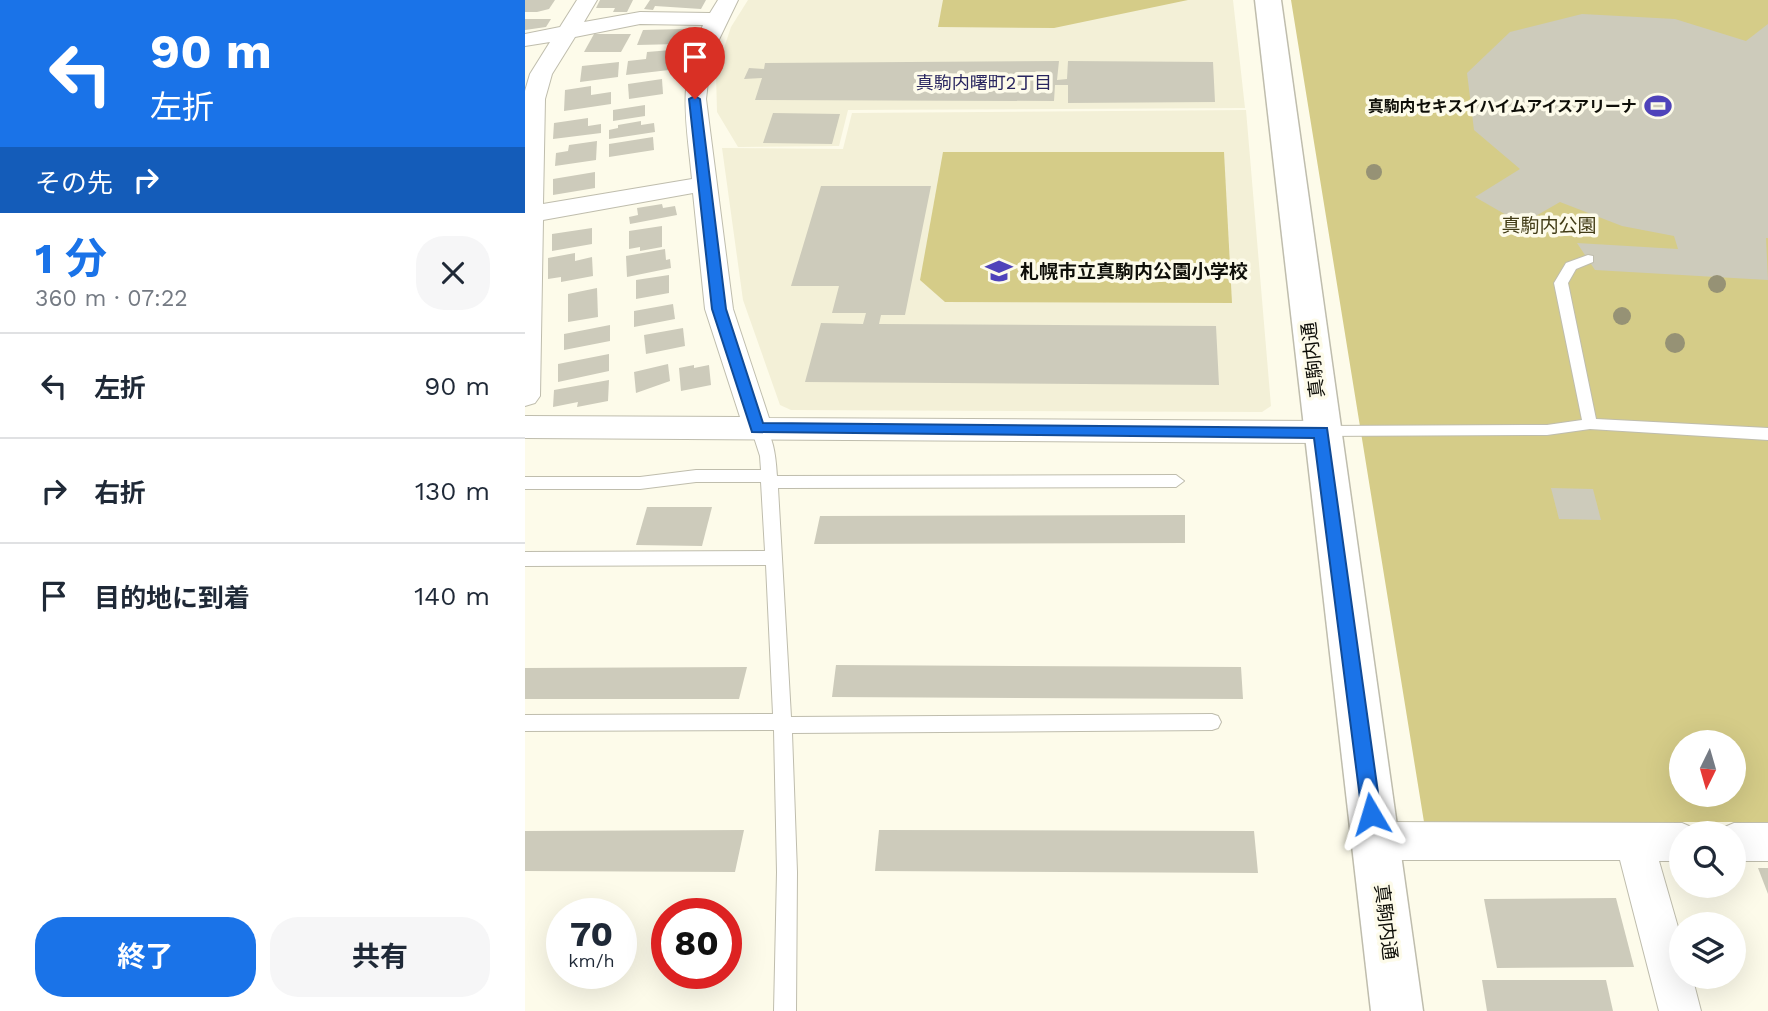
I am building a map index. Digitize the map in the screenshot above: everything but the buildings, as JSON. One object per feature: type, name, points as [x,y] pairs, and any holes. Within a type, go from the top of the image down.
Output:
[{"type":"highway","name":"真駒内通","points":[[1268,0],[1321,432],[1397,1011]]},
{"type":"street","points":[[525,397],[526,293],[531,214],[529,123],[541,74],[587,0]]},
{"type":"street","points":[[525,40],[641,18],[722,9]]},
{"type":"street","points":[[722,9],[700,56],[695,99],[719,309],[758,428]]},
{"type":"street","points":[[531,214],[703,184]]},
{"type":"street","points":[[525,427],[1321,432]]},
{"type":"street","points":[[1375,841],[1669,842]]},
{"type":"street","points":[[1635,842],[1680,1011]]},
{"type":"street","points":[[1746,842],[1768,842]]},
{"type":"lane","points":[[1588,259],[1571,266],[1561,283],[1590,424]]},
{"type":"lane","points":[[1321,432],[1548,430],[1590,424],[1768,434]]},
{"type":"lane","points":[[758,428],[768,456],[783,723],[789,900],[785,1011]]},
{"type":"lane","points":[[525,483],[640,483],[696,476],[769,479],[1176,481]]},
{"type":"lane","points":[[525,559],[772,558]]},
{"type":"lane","points":[[525,723],[1212,722]]},
{"type":"shaded area","points":[[748,0],[1233,0],[1245,108],[848,110],[839,146],[738,147],[717,112],[716,72],[731,27]]},
{"type":"shaded area","name":"札幌市立真駒内公園小学校","points":[[1246,110],[1271,406],[1262,412],[791,410],[780,405],[743,300],[722,148],[843,149],[852,113]]},
{"type":"green space","points":[[943,0],[1188,0],[1054,28],[938,27]]},
{"type":"green space","name":"真駒内公園","points":[[1291,0],[1768,0],[1768,822],[1424,822]]},
{"type":"green space","points":[[943,152],[1224,152],[1232,303],[945,302],[920,280]]},
{"type":"place","name":"真駒内セキスイハイムアイスアリーナ","points":[[1658,106]]},
{"type":"place","name":"札幌市立真駒内公園小学校","points":[[999,271]]},
{"type":"district","name":"真駒内曙町2丁目","points":[[984,82]]},
{"type":"route","points":[[695,99],[704,199],[719,309],[758,428],[1321,432],[1371,814]]}]
